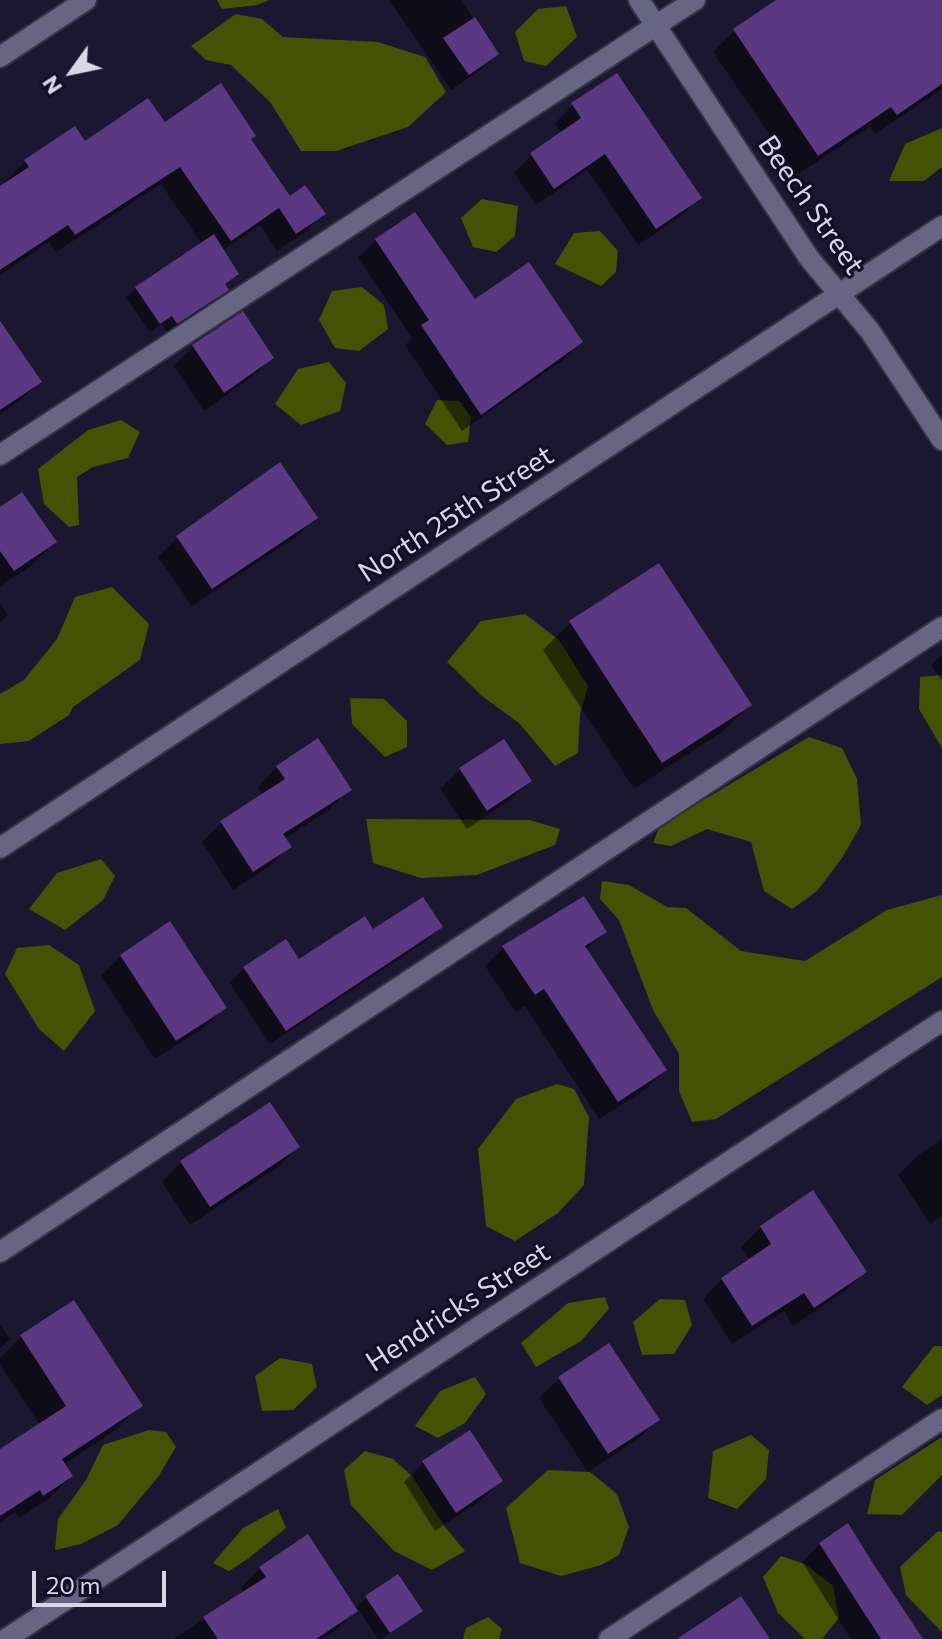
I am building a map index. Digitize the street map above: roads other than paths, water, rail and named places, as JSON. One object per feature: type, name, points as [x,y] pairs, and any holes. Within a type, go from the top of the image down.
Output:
[{"type":"street","points":[[0,57],[86,0]]},
{"type":"street","name":"Beech Street","points":[[639,0],[809,258],[870,331],[942,440]]},
{"type":"street","points":[[0,455],[695,0]]},
{"type":"street","name":"North 25th Street","points":[[0,848],[942,226]]},
{"type":"street","points":[[0,1252],[942,627]]},
{"type":"street","name":"Hendricks Street","points":[[6,1639],[942,1021]]},
{"type":"street","points":[[609,1639],[942,1419]]}]
